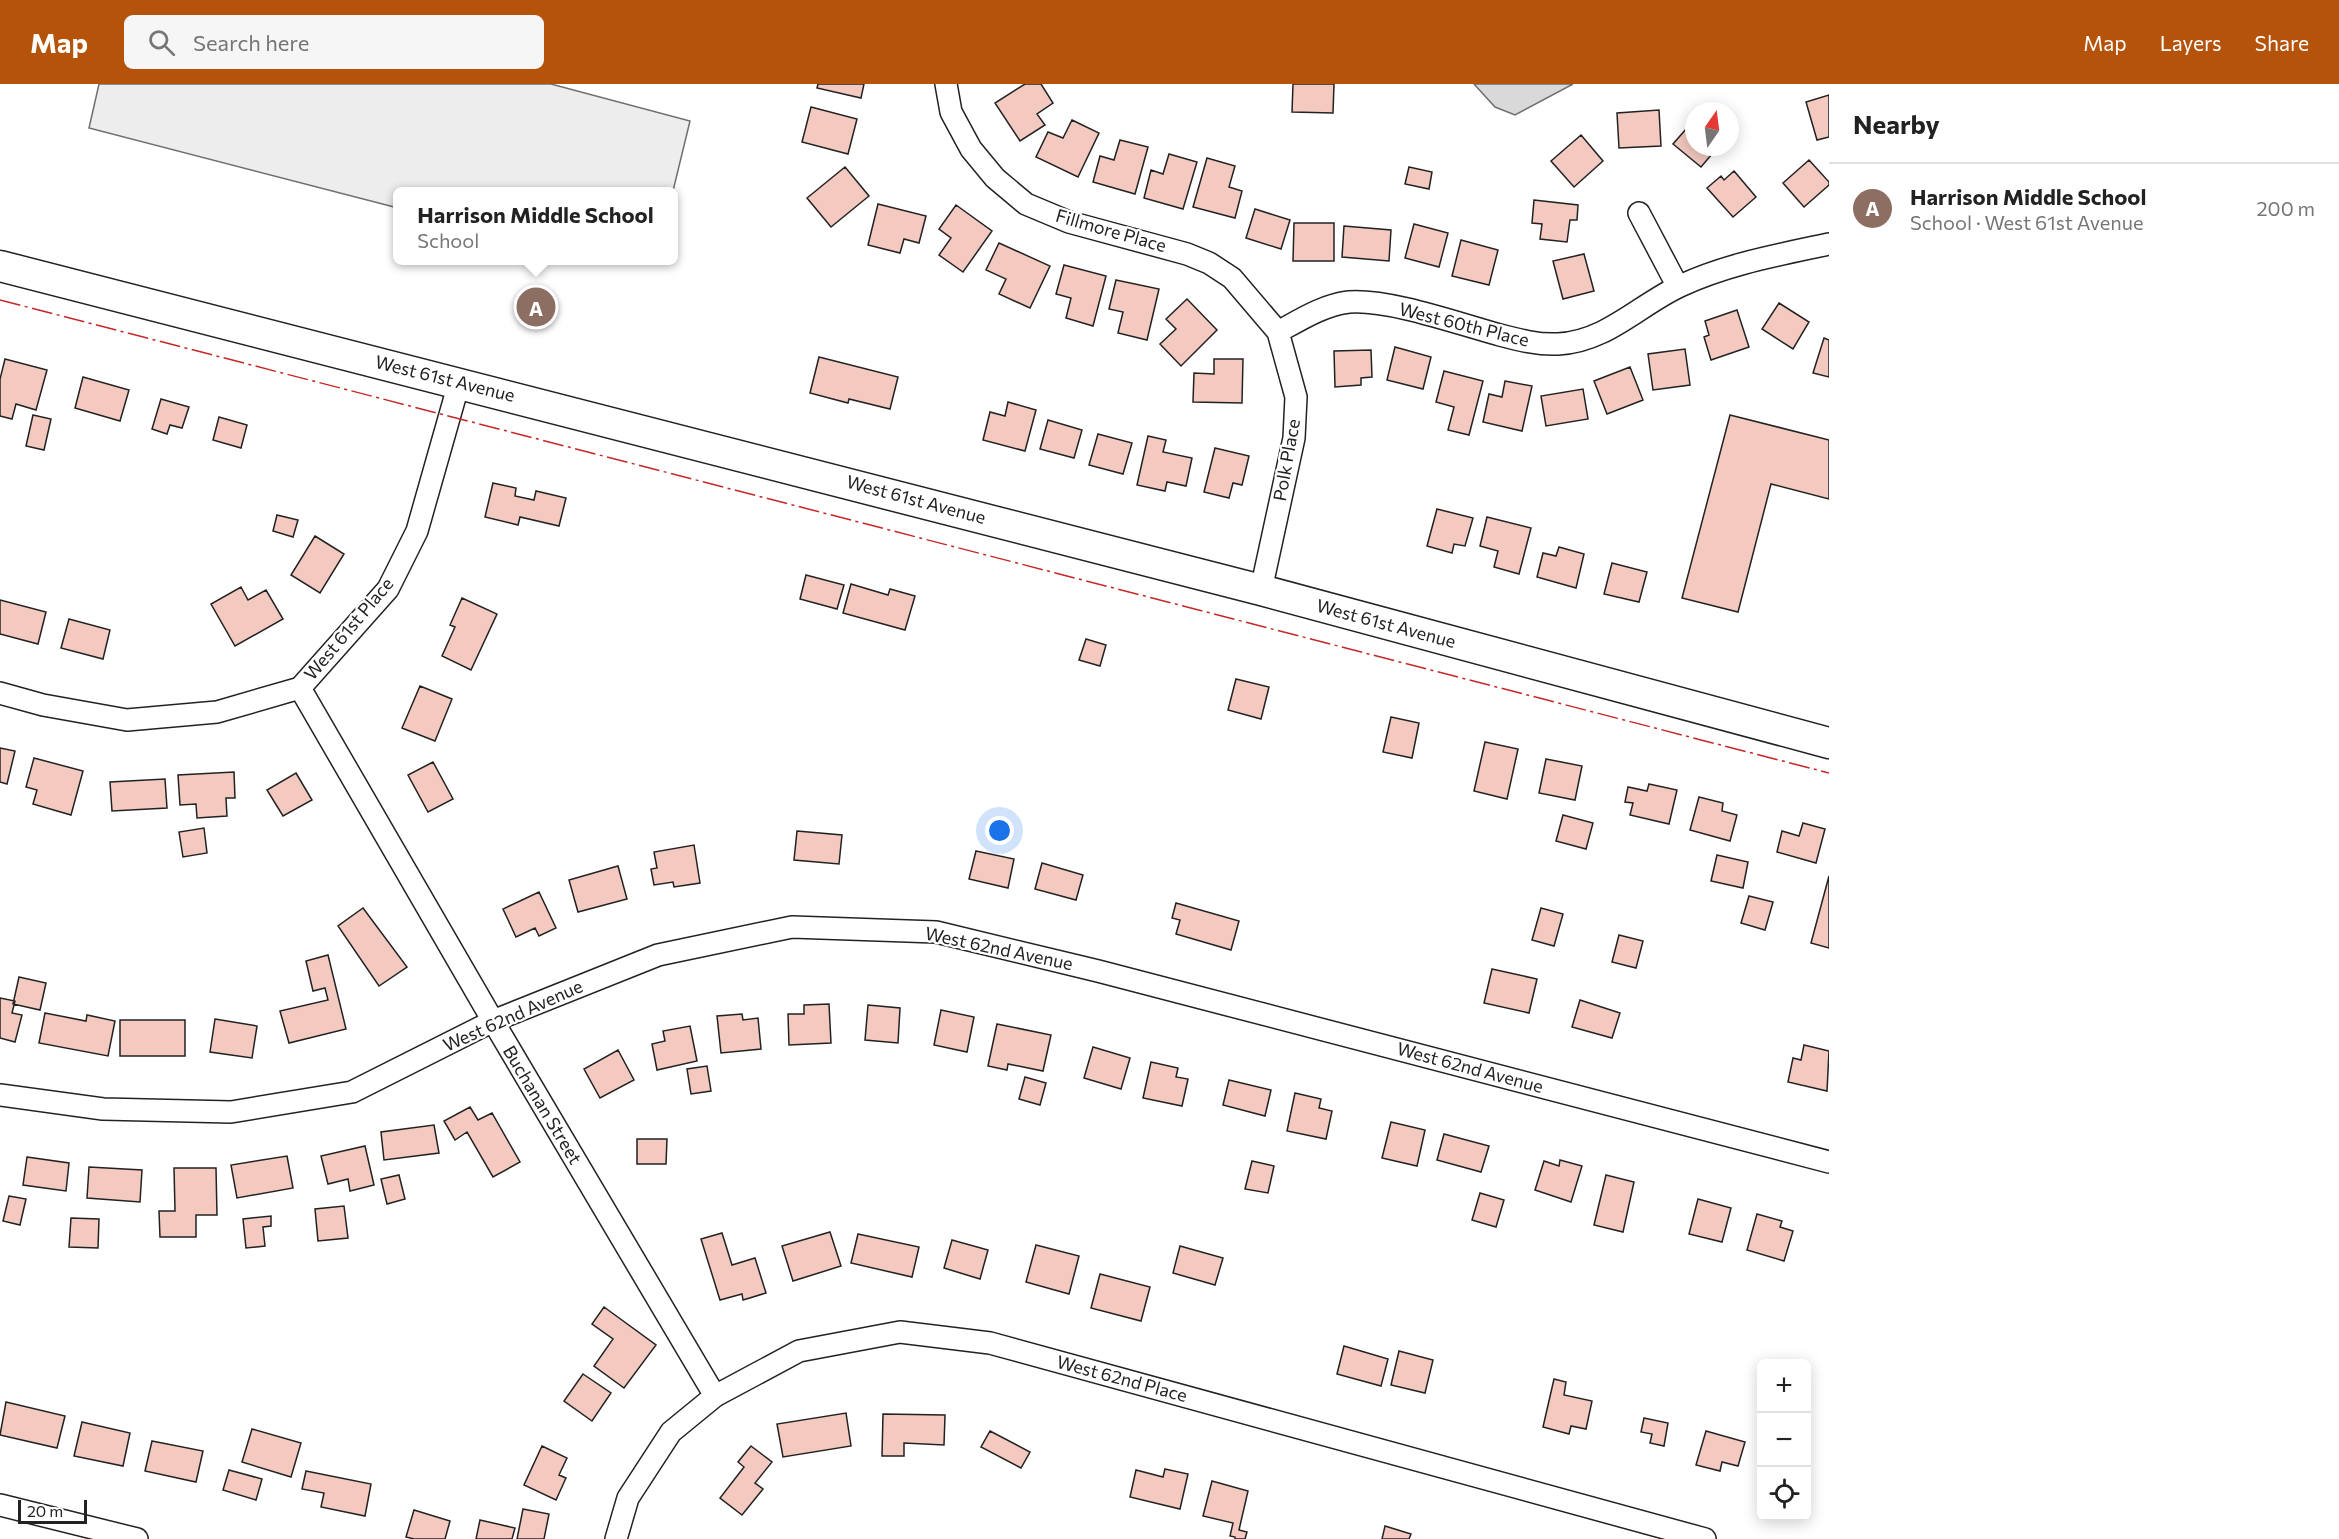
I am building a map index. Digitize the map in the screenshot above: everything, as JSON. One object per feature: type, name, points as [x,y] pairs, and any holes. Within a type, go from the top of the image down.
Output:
[{"type":"main road","name":"West 61st Avenue","points":[[0,266],[1261,590],[1829,743]]},
{"type":"street","name":"Fillmore Place","points":[[946,84],[951,112],[971,149],[995,178],[1026,204],[1069,222],[1187,254],[1209,263],[1232,278],[1278,332]]},
{"type":"street","points":[[1639,213],[1678,287]]},
{"type":"street","name":"West 60th Place","points":[[1278,332],[1324,308],[1348,302],[1374,303],[1532,343],[1558,344],[1583,341],[1606,331],[1678,287],[1714,272],[1762,258],[1829,244]]},
{"type":"street","name":"Polk Place","points":[[1261,590],[1294,438],[1296,397],[1278,332]]},
{"type":"street","name":"West 61st Place","points":[[0,693],[43,705],[127,720],[217,712],[300,688],[388,589],[417,531],[459,383]]},
{"type":"street","name":"Buchanan Street","points":[[300,688],[493,1021],[715,1396]]},
{"type":"street","name":"West 62nd Avenue","points":[[0,1095],[103,1109],[231,1113],[352,1092],[493,1021],[658,955],[792,927],[936,932],[1098,971],[1829,1162]]},
{"type":"street","name":"West 62nd Place","points":[[616,1539],[628,1498],[671,1432],[715,1396],[799,1351],[900,1332],[990,1343],[1705,1539]]},
{"type":"street","points":[[0,1505],[137,1539]]},
{"type":"shaded area","points":[[99,84],[551,84],[690,121],[674,187],[393,187],[393,207],[89,128]]},
{"type":"shaded area","points":[[1474,84],[1573,84],[1515,115],[1495,107]]},
{"type":"building","points":[[818,84],[864,84],[861,98],[817,88]]},
{"type":"building","points":[[1025,84],[1041,84],[1053,103],[1037,114],[1045,125],[1020,141],[995,103]]},
{"type":"building","points":[[1293,84],[1334,84],[1333,113],[1292,112]]},
{"type":"building","points":[[1829,95],[1829,137],[1817,140],[1806,102]]},
{"type":"building","points":[[811,107],[857,119],[848,154],[802,142]]},
{"type":"building","points":[[1659,110],[1661,146],[1619,148],[1617,113]]},
{"type":"building","points":[[1072,120],[1099,133],[1078,177],[1036,157],[1048,132],[1063,138]]},
{"type":"building","points":[[1685,130],[1685,154],[1673,144]]},
{"type":"building","points":[[1581,135],[1603,161],[1574,187],[1551,161]]},
{"type":"building","points":[[1120,140],[1148,147],[1135,194],[1093,182],[1100,156],[1114,160]]},
{"type":"building","points":[[1169,154],[1197,162],[1183,209],[1144,198],[1151,170],[1163,174]]},
{"type":"building","points":[[1688,156],[1710,156],[1701,167]]},
{"type":"building","points":[[1207,158],[1235,166],[1229,187],[1242,191],[1235,218],[1193,207]]},
{"type":"building","points":[[1809,160],[1829,182],[1829,185],[1804,207],[1783,183]]},
{"type":"building","points":[[845,167],[869,196],[831,227],[807,198]]},
{"type":"building","points":[[1409,167],[1432,172],[1429,189],[1405,184]]},
{"type":"building","points":[[1734,171],[1756,197],[1733,217],[1707,188],[1721,176],[1724,180]]},
{"type":"building","points":[[1534,200],[1578,205],[1577,220],[1570,220],[1567,242],[1540,239],[1542,224],[1532,223]]},
{"type":"building","points":[[878,204],[926,216],[919,243],[904,239],[900,253],[868,245]]},
{"type":"building","points":[[956,205],[992,231],[963,272],[939,255],[951,238],[939,229]]},
{"type":"building","points":[[1255,209],[1290,220],[1281,249],[1246,238]]},
{"type":"building","points":[[1294,223],[1334,223],[1334,261],[1293,261]]},
{"type":"building","points":[[1414,224],[1448,233],[1439,267],[1405,258]]},
{"type":"building","points":[[1344,226],[1391,230],[1389,261],[1342,257]]},
{"type":"building","points":[[1461,240],[1498,250],[1489,285],[1452,276]]},
{"type":"building","points":[[999,243],[1050,266],[1030,308],[999,294],[1006,279],[986,270]]},
{"type":"building","points":[[1584,254],[1594,291],[1563,299],[1553,261]]},
{"type":"building","points":[[1064,265],[1106,276],[1093,326],[1066,318],[1071,298],[1056,294]]},
{"type":"building","points":[[1116,280],[1159,289],[1147,340],[1118,333],[1123,312],[1109,309]]},
{"type":"building","points":[[1187,299],[1217,330],[1181,366],[1160,344],[1176,329],[1166,319]]},
{"type":"building","points":[[1779,303],[1809,322],[1793,349],[1762,329]]},
{"type":"building","points":[[1737,310],[1749,347],[1711,360],[1704,337],[1709,335],[1705,321]]},
{"type":"building","points":[[1824,338],[1829,340],[1829,377],[1813,373]]},
{"type":"building","points":[[1395,347],[1431,357],[1423,389],[1387,380]]},
{"type":"building","points":[[1685,349],[1690,385],[1653,390],[1648,354]]},
{"type":"building","points":[[1371,350],[1372,377],[1361,378],[1361,385],[1335,387],[1334,351]]},
{"type":"building","points":[[819,357],[898,377],[890,409],[849,399],[848,403],[810,393]]},
{"type":"building","points":[[5,359],[47,370],[36,410],[16,404],[12,419],[0,416],[0,379]]},
{"type":"building","points":[[1214,359],[1243,359],[1242,403],[1193,402],[1194,373],[1214,374]]},
{"type":"building","points":[[1630,367],[1643,400],[1607,414],[1594,381]]},
{"type":"building","points":[[1444,371],[1483,381],[1469,435],[1448,430],[1454,407],[1436,402]]},
{"type":"building","points":[[83,377],[129,390],[120,421],[75,408]]},
{"type":"building","points":[[1505,381],[1532,386],[1522,431],[1483,422],[1489,394],[1502,397]]},
{"type":"building","points":[[1583,389],[1588,419],[1546,426],[1541,396]]},
{"type":"building","points":[[161,399],[189,407],[182,428],[170,425],[167,434],[152,429]]},
{"type":"building","points":[[1008,402],[1036,410],[1025,451],[983,440],[990,412],[1005,416]]},
{"type":"building","points":[[33,415],[51,419],[44,450],[26,446]]},
{"type":"building","points":[[1730,415],[1829,440],[1829,499],[1771,484],[1738,612],[1682,598]]},
{"type":"building","points":[[219,417],[247,425],[241,448],[213,440]]},
{"type":"building","points":[[1048,420],[1082,430],[1074,458],[1040,449]]},
{"type":"building","points":[[1098,434],[1132,443],[1123,474],[1089,465]]},
{"type":"building","points":[[1148,436],[1166,440],[1163,452],[1192,458],[1186,486],[1167,482],[1165,491],[1137,485]]},
{"type":"building","points":[[1215,448],[1249,456],[1242,485],[1233,483],[1229,498],[1204,492]]},
{"type":"building","points":[[493,483],[516,488],[515,496],[534,500],[536,491],[566,498],[559,526],[520,517],[518,525],[485,517]]},
{"type":"building","points":[[1437,509],[1473,518],[1465,546],[1454,544],[1452,553],[1427,546]]},
{"type":"building","points":[[277,515],[298,520],[293,537],[273,531]]},
{"type":"building","points":[[1487,517],[1531,528],[1519,574],[1494,567],[1498,551],[1480,546]]},
{"type":"building","points":[[315,536],[344,554],[320,593],[291,575]]},
{"type":"building","points":[[1559,547],[1584,554],[1576,588],[1537,577],[1543,553],[1556,556]]},
{"type":"building","points":[[1612,563],[1647,572],[1639,602],[1604,594]]},
{"type":"building","points":[[806,575],[844,585],[837,609],[800,599]]},
{"type":"building","points":[[851,584],[888,595],[890,589],[915,596],[905,630],[843,613]]},
{"type":"building","points":[[241,587],[248,600],[266,590],[283,619],[235,646],[211,604]]},
{"type":"building","points":[[462,598],[497,614],[471,670],[442,656],[455,627],[450,625]]},
{"type":"building","points":[[0,600],[46,612],[38,644],[0,634]]},
{"type":"building","points":[[69,619],[110,630],[103,659],[61,648]]},
{"type":"building","points":[[1086,639],[1106,645],[1100,666],[1079,660]]},
{"type":"building","points":[[1236,679],[1269,687],[1261,719],[1228,710]]},
{"type":"building","points":[[420,686],[452,699],[435,741],[402,728]]},
{"type":"building","points":[[1391,717],[1419,723],[1412,758],[1383,752]]},
{"type":"building","points":[[1485,742],[1518,749],[1507,799],[1474,791]]},
{"type":"building","points":[[0,748],[15,751],[7,784],[0,782]]},
{"type":"building","points":[[34,758],[83,771],[71,815],[33,804],[37,790],[26,787]]},
{"type":"building","points":[[1546,759],[1582,766],[1575,800],[1539,793]]},
{"type":"building","points":[[433,762],[453,799],[428,812],[408,775]]},
{"type":"building","points":[[234,772],[235,798],[226,798],[227,816],[197,818],[196,804],[180,805],[178,775]]},
{"type":"building","points":[[296,773],[312,800],[283,816],[267,790]]},
{"type":"building","points":[[165,779],[167,808],[112,811],[110,782]]},
{"type":"building","points":[[1649,784],[1677,790],[1669,824],[1630,815],[1633,803],[1625,802],[1628,787],[1647,791]]},
{"type":"building","points":[[1699,797],[1723,803],[1722,811],[1737,815],[1730,841],[1690,830]]},
{"type":"building","points":[[1563,815],[1593,823],[1586,849],[1556,841]]},
{"type":"building","points":[[1803,823],[1825,829],[1816,863],[1777,852],[1782,831],[1799,836]]},
{"type":"building","points":[[204,828],[207,853],[183,857],[179,832]]},
{"type":"building","points":[[797,831],[842,835],[839,864],[794,860]]},
{"type":"building","points":[[694,845],[700,883],[674,887],[673,882],[654,885],[651,869],[657,868],[654,852]]},
{"type":"building","points":[[976,851],[1014,859],[1008,888],[969,879]]},
{"type":"building","points":[[1717,855],[1748,862],[1743,888],[1711,881]]},
{"type":"building","points":[[1042,863],[1083,875],[1076,900],[1035,889]]},
{"type":"building","points":[[618,866],[627,899],[578,912],[569,880]]},
{"type":"building","points":[[1829,876],[1829,948],[1811,943]]},
{"type":"building","points":[[539,892],[556,928],[539,936],[535,928],[516,937],[503,909]]},
{"type":"building","points":[[1749,896],[1773,902],[1765,930],[1741,923]]},
{"type":"building","points":[[1176,903],[1239,921],[1231,950],[1176,934],[1180,920],[1172,918]]},
{"type":"building","points":[[363,908],[407,967],[379,986],[338,926]]},
{"type":"building","points":[[1541,908],[1563,914],[1554,946],[1532,940]]},
{"type":"building","points":[[1619,935],[1643,941],[1636,968],[1612,962]]},
{"type":"building","points":[[328,955],[346,1029],[289,1043],[280,1011],[328,1000],[325,988],[313,991],[306,961]]},
{"type":"building","points":[[1492,969],[1537,979],[1529,1013],[1484,1003]]},
{"type":"building","points":[[19,977],[46,983],[40,1010],[13,1004]]},
{"type":"building","points":[[0,998],[15,1001],[12,1013],[22,1015],[15,1042],[0,1038]]},
{"type":"building","points":[[1580,1000],[1620,1013],[1612,1038],[1572,1027]]},
{"type":"building","points":[[829,1004],[831,1043],[789,1045],[788,1014],[804,1014],[804,1005]]},
{"type":"building","points":[[868,1005],[900,1008],[898,1043],[865,1040]]},
{"type":"building","points":[[941,1010],[974,1017],[967,1052],[934,1045]]},
{"type":"building","points":[[45,1013],[86,1021],[87,1015],[115,1021],[108,1056],[39,1043]]},
{"type":"building","points":[[742,1014],[743,1020],[758,1018],[761,1049],[721,1053],[717,1016]]},
{"type":"building","points":[[215,1019],[257,1026],[252,1058],[210,1052]]},
{"type":"building","points":[[120,1020],[185,1020],[185,1056],[120,1056]]},
{"type":"building","points":[[997,1024],[1051,1035],[1043,1071],[1008,1064],[1007,1070],[988,1066]]},
{"type":"building","points":[[690,1026],[697,1061],[657,1070],[652,1044],[665,1041],[663,1031]]},
{"type":"building","points":[[1804,1045],[1829,1051],[1827,1091],[1788,1082],[1793,1058],[1801,1060]]},
{"type":"building","points":[[1093,1047],[1130,1058],[1121,1089],[1084,1078]]},
{"type":"building","points":[[618,1050],[634,1080],[600,1098],[584,1069]]},
{"type":"building","points":[[1151,1062],[1178,1068],[1176,1077],[1188,1079],[1182,1106],[1143,1098]]},
{"type":"building","points":[[707,1066],[711,1091],[691,1094],[687,1069]]},
{"type":"building","points":[[1025,1077],[1046,1083],[1040,1105],[1019,1099]]},
{"type":"building","points":[[1229,1080],[1271,1090],[1265,1116],[1223,1105]]},
{"type":"building","points":[[1295,1093],[1321,1099],[1319,1108],[1332,1111],[1326,1139],[1287,1131]]},
{"type":"building","points":[[470,1107],[478,1120],[492,1113],[520,1162],[493,1177],[467,1132],[455,1140],[444,1121]]},
{"type":"building","points":[[1391,1122],[1425,1130],[1417,1166],[1382,1158]]},
{"type":"building","points":[[434,1125],[439,1153],[384,1160],[381,1132]]},
{"type":"building","points":[[1444,1134],[1489,1146],[1481,1172],[1437,1160]]},
{"type":"building","points":[[637,1139],[667,1139],[666,1164],[637,1164]]},
{"type":"building","points":[[365,1146],[374,1185],[350,1191],[348,1179],[328,1184],[321,1156]]},
{"type":"building","points":[[287,1156],[293,1188],[237,1198],[231,1165]]},
{"type":"building","points":[[27,1157],[69,1163],[66,1191],[23,1185]]},
{"type":"building","points":[[1560,1160],[1582,1166],[1571,1202],[1535,1190],[1544,1161],[1559,1166]]},
{"type":"building","points":[[1252,1161],[1274,1166],[1268,1193],[1245,1189]]},
{"type":"building","points":[[89,1167],[142,1170],[140,1202],[87,1198]]},
{"type":"building","points":[[174,1168],[216,1168],[217,1215],[196,1215],[196,1237],[160,1237],[159,1211],[175,1211]]},
{"type":"building","points":[[399,1175],[405,1199],[387,1204],[381,1179]]},
{"type":"building","points":[[1606,1175],[1634,1182],[1623,1232],[1594,1225]]},
{"type":"building","points":[[1480,1193],[1504,1200],[1496,1227],[1472,1220]]},
{"type":"building","points":[[9,1196],[26,1199],[20,1225],[3,1221]]},
{"type":"building","points":[[1698,1199],[1731,1208],[1722,1242],[1689,1234]]},
{"type":"building","points":[[344,1206],[348,1238],[318,1241],[315,1209]]},
{"type":"building","points":[[1757,1214],[1782,1221],[1780,1227],[1793,1231],[1784,1261],[1747,1250]]},
{"type":"building","points":[[271,1216],[271,1226],[263,1227],[265,1246],[246,1248],[243,1219]]},
{"type":"building","points":[[71,1218],[99,1219],[98,1248],[69,1247]]},
{"type":"building","points":[[830,1232],[841,1266],[793,1281],[782,1246]]},
{"type":"building","points":[[722,1233],[732,1265],[755,1258],[766,1293],[743,1300],[742,1294],[720,1300],[701,1239]]},
{"type":"building","points":[[858,1234],[919,1247],[912,1277],[851,1263]]},
{"type":"building","points":[[952,1240],[988,1250],[980,1279],[944,1268]]},
{"type":"building","points":[[1036,1245],[1079,1256],[1069,1294],[1026,1282]]},
{"type":"building","points":[[1180,1246],[1223,1258],[1215,1285],[1173,1273]]},
{"type":"building","points":[[1100,1274],[1150,1287],[1141,1321],[1091,1308]]},
{"type":"building","points":[[604,1307],[656,1345],[624,1388],[594,1366],[613,1339],[592,1324]]},
{"type":"building","points":[[1344,1346],[1388,1359],[1381,1386],[1337,1374]]},
{"type":"building","points":[[1399,1351],[1433,1360],[1425,1393],[1391,1385]]},
{"type":"building","points":[[583,1374],[611,1393],[592,1421],[564,1401]]},
{"type":"building","points":[[1554,1379],[1566,1382],[1564,1395],[1592,1401],[1586,1429],[1571,1426],[1569,1434],[1543,1427]]},
{"type":"building","points":[[6,1402],[65,1416],[57,1448],[0,1435]]},
{"type":"building","points":[[846,1413],[851,1446],[783,1457],[777,1424]]},
{"type":"building","points":[[883,1414],[945,1415],[944,1445],[904,1443],[904,1456],[882,1456]]},
{"type":"building","points":[[1644,1418],[1668,1423],[1664,1446],[1650,1443],[1652,1434],[1641,1432]]},
{"type":"building","points":[[82,1422],[130,1433],[123,1466],[74,1456]]},
{"type":"building","points":[[252,1429],[301,1443],[291,1477],[242,1462]]},
{"type":"building","points":[[990,1431],[1030,1452],[1021,1468],[981,1447]]},
{"type":"building","points":[[1706,1431],[1745,1442],[1738,1466],[1722,1462],[1720,1471],[1696,1465]]},
{"type":"building","points":[[152,1441],[203,1451],[196,1482],[145,1471]]},
{"type":"building","points":[[542,1446],[567,1458],[559,1475],[566,1478],[556,1500],[524,1485]]},
{"type":"building","points":[[751,1446],[772,1462],[755,1483],[763,1489],[742,1515],[720,1498],[744,1467],[738,1462]]},
{"type":"building","points":[[1165,1469],[1188,1474],[1180,1509],[1130,1497],[1136,1470],[1163,1477]]},
{"type":"building","points":[[229,1470],[262,1479],[256,1500],[223,1490]]},
{"type":"building","points":[[306,1471],[371,1484],[365,1516],[321,1507],[324,1493],[302,1489]]},
{"type":"building","points":[[1212,1481],[1248,1491],[1239,1530],[1247,1532],[1245,1539],[1235,1539],[1230,1536],[1233,1523],[1203,1516]]},
{"type":"building","points":[[523,1509],[549,1514],[544,1539],[517,1539]]},
{"type":"building","points":[[414,1510],[450,1521],[445,1539],[406,1537]]},
{"type":"building","points":[[480,1520],[515,1528],[512,1539],[476,1539]]},
{"type":"building","points":[[1385,1526],[1411,1534],[1409,1539],[1382,1539]]},
{"type":"power","points":[[0,300],[1829,773]]},
{"type":"place","name":"Harrison Middle School","points":[[536,307]]}]
